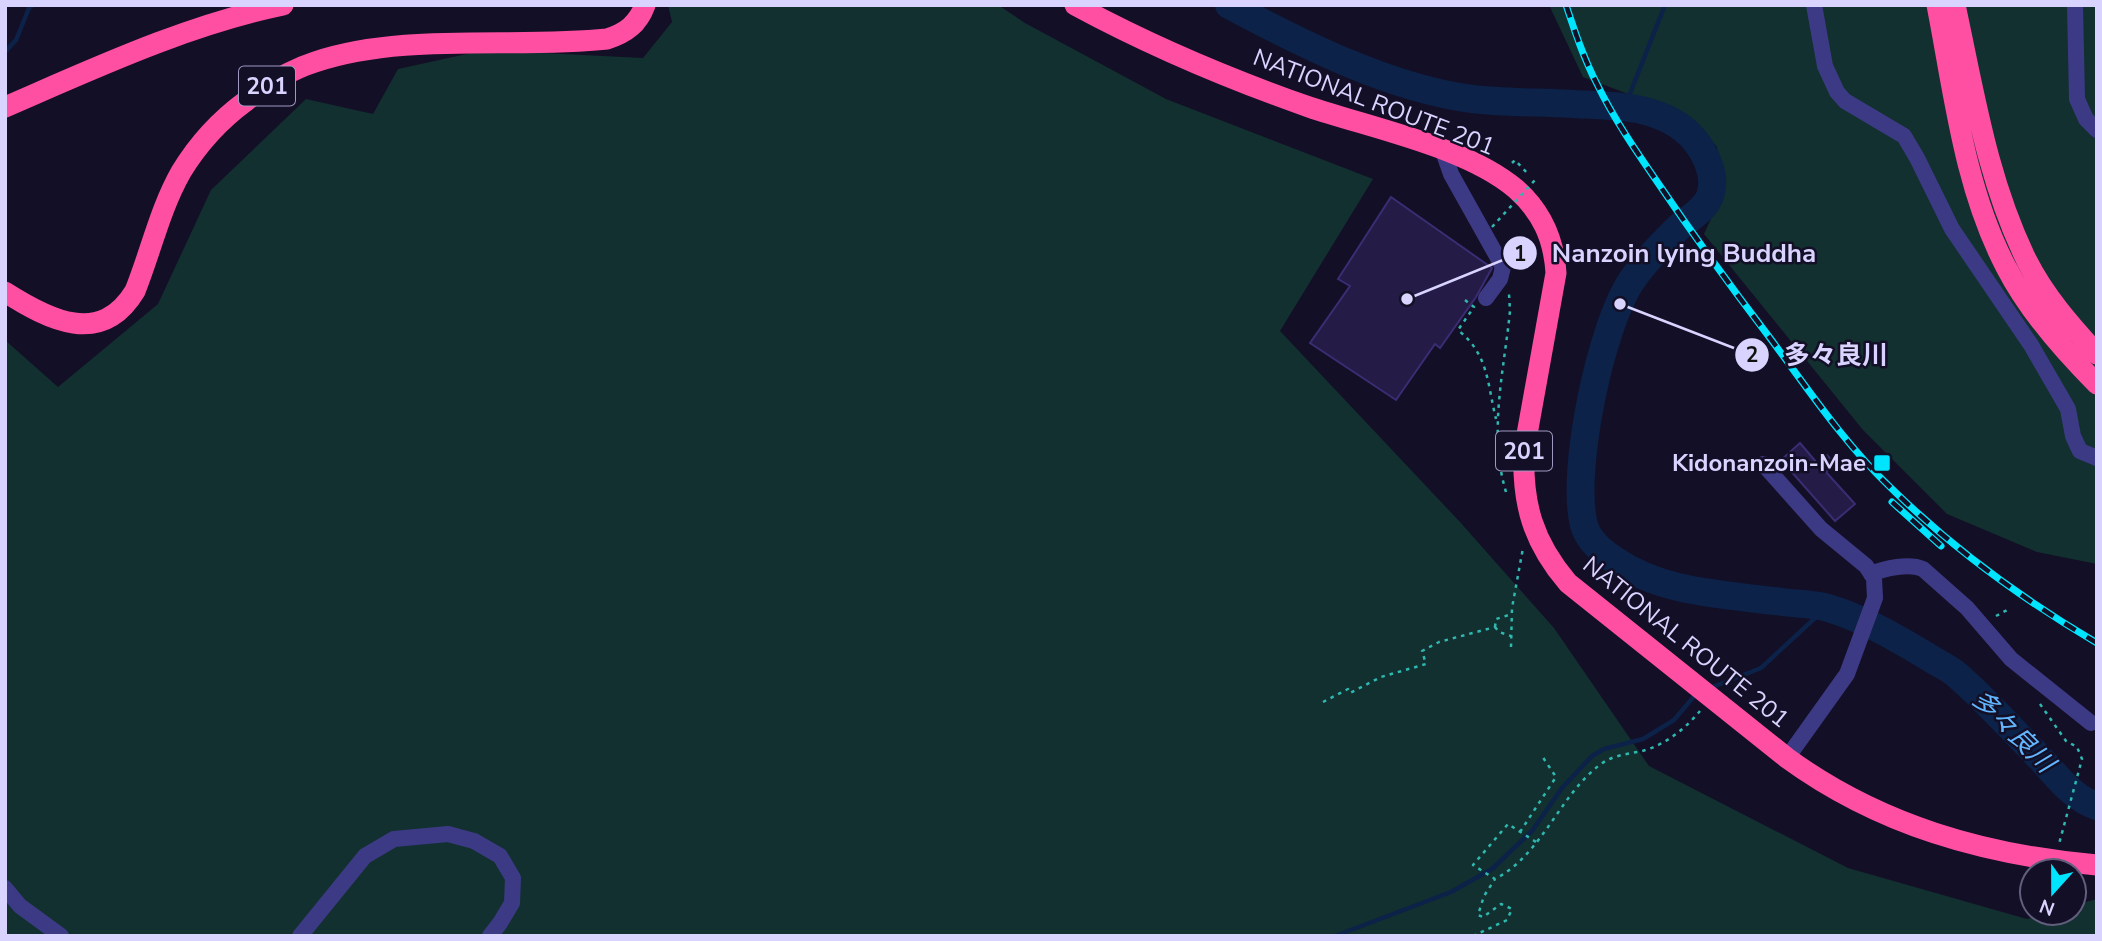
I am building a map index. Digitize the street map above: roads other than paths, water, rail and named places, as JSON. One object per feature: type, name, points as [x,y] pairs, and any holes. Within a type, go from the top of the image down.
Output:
[{"type":"highway","points":[[5,107],[117,59],[209,26],[283,5]]},
{"type":"highway","name":"201","points":[[5,292],[29,307],[69,324],[102,321],[117,313],[135,291],[162,212],[182,170],[193,155],[232,112],[260,90],[314,62],[388,48],[607,39],[629,29],[645,5]]},
{"type":"highway","name":"NATIONAL ROUTE 201","points":[[1075,5],[1212,69],[1308,106],[1443,151],[1483,168],[1517,190],[1545,225],[1555,255],[1554,290],[1523,463],[1526,501],[1532,524],[1552,564],[1577,592],[1787,758],[1845,796],[1952,839],[2013,855],[2097,865]]},
{"type":"highway","points":[[1937,5],[1969,164],[1984,214],[2006,267],[2061,346],[2097,384]]},
{"type":"highway","points":[[1955,5],[1989,164],[2003,207],[2028,263],[2074,330],[2097,354]]},
{"type":"street","points":[[1814,5],[1825,66],[1837,92],[1845,101],[1904,136],[1952,229],[2031,345],[2068,409],[2073,436],[2080,451],[2097,458]]},
{"type":"street","points":[[2075,5],[2077,99],[2087,119],[2097,130]]},
{"type":"street","points":[[1443,151],[1451,174],[1503,267],[1500,279],[1486,298]]},
{"type":"street","points":[[1763,464],[1821,529],[1866,566],[1875,587],[1875,598],[1847,674],[1787,758]]},
{"type":"street","points":[[1871,574],[1917,566],[1923,569],[1967,608],[2011,659],[2091,723]]},
{"type":"street","points":[[300,936],[366,856],[394,839],[448,834],[474,841],[500,856],[513,878],[512,903],[490,936]]},
{"type":"street","points":[[5,888],[20,906],[61,936]]},
{"type":"waterway","points":[[5,52],[16,40],[29,8],[33,5]]},
{"type":"waterway","name":"多々良川","points":[[1229,5],[1316,49],[1409,85],[1472,99],[1637,109],[1668,119],[1694,139],[1703,151],[1711,173],[1710,196],[1704,206],[1678,228],[1632,280],[1620,301],[1599,363],[1581,471],[1581,501],[1584,525],[1589,536],[1600,549],[1632,571],[1673,586],[1823,607],[1853,617],[1890,635],[1957,675],[2065,786],[2080,798],[2097,806]]},
{"type":"waterway","points":[[1625,106],[1665,5]]},
{"type":"waterway","points":[[1710,688],[1761,668],[1827,607]]},
{"type":"waterway","points":[[1335,936],[1451,892],[1492,869],[1532,831],[1562,788],[1592,756],[1604,749],[1643,739],[1674,720],[1696,694]]},
{"type":"railway","points":[[1566,5],[1592,75],[1626,135],[1713,261],[1842,434],[1890,487],[1963,552],[2042,609],[2097,643]]},
{"type":"railway","points":[[1892,502],[1941,546]]},
{"type":"place","name":"Nanzoin lying Buddha","points":[[1407,299]]},
{"type":"place","name":"多々良川","points":[[1620,304]]},
{"type":"place","name":"Kidonanzoin-Mae","points":[[1882,463]]}]
